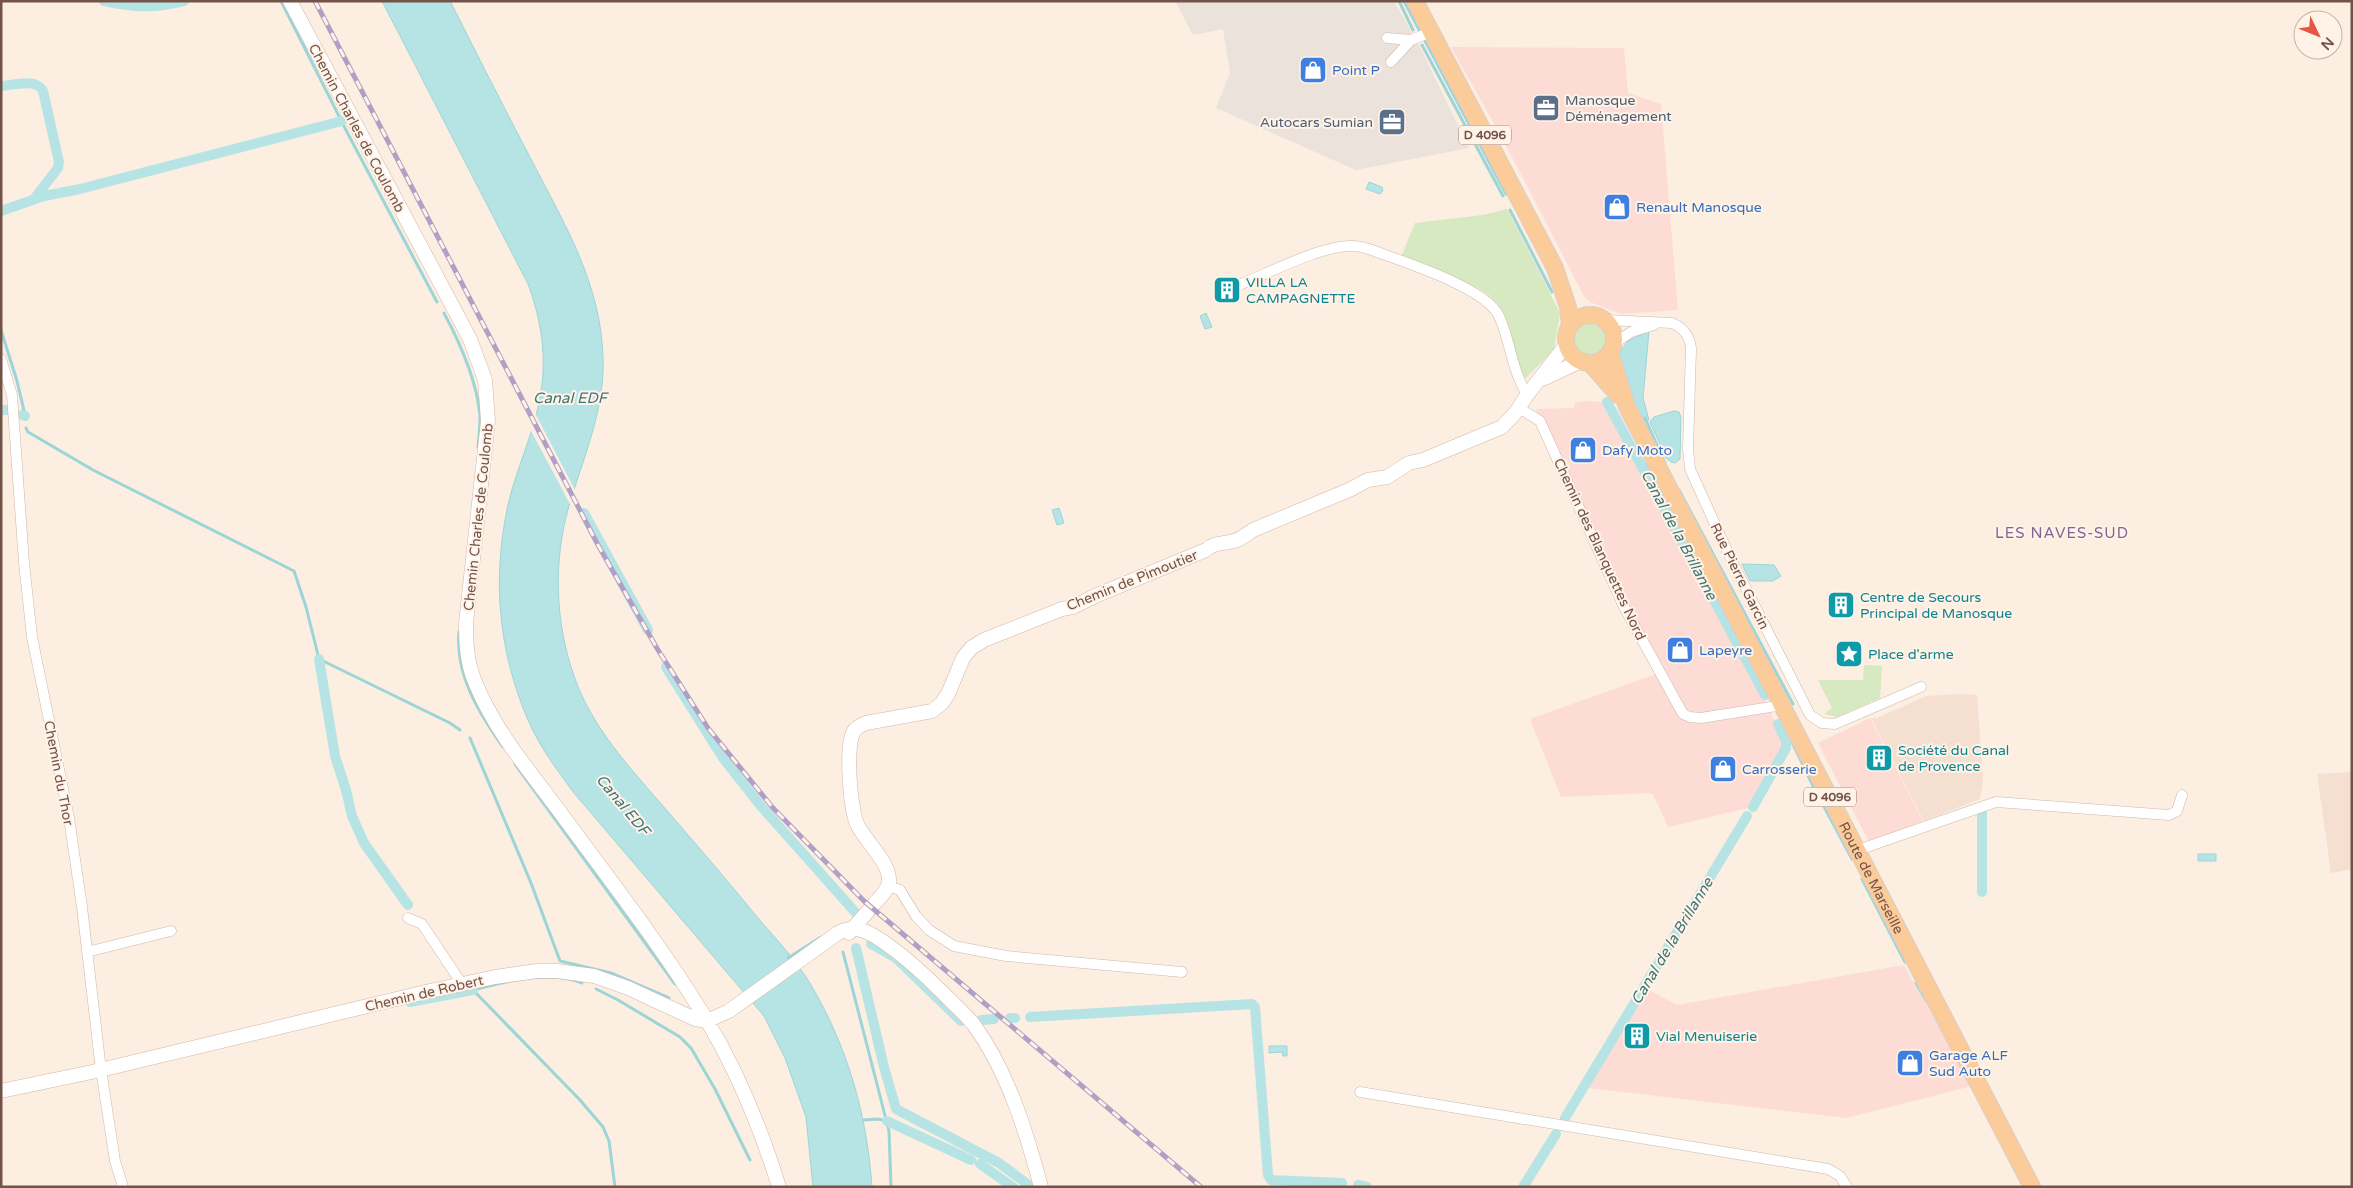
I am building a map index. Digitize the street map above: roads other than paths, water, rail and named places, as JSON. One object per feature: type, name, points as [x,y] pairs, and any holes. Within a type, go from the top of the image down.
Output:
[{"type":"main road","name":"D 4096","points":[[1415,1],[1555,268],[1580,302],[1600,317]]},
{"type":"main road","name":"D 4096","points":[[1555,268],[1568,307],[1570,325]]},
{"type":"main road","points":[[1582,316],[1600,317],[1612,329],[1612,348],[1600,361],[1586,362],[1570,354],[1566,345],[1566,334],[1570,325],[1582,316]]},
{"type":"main road","name":"Route de Marseille","points":[[1612,348],[1627,407]]},
{"type":"main road","name":"Route de Marseille","points":[[1586,362],[1614,389],[1627,407],[2032,1187]]},
{"type":"street","name":"Chemin Charles de Coulomb","points":[[290,1],[470,339],[485,380],[488,431],[466,623],[467,651],[474,681],[500,730],[684,984],[707,1021],[740,1084],[759,1128],[779,1187]]},
{"type":"street","points":[[1386,38],[1411,40],[1432,32]]},
{"type":"street","points":[[1391,62],[1411,40]]},
{"type":"street","points":[[1239,285],[1318,254],[1346,246],[1357,246],[1464,287],[1488,302],[1499,316],[1516,376],[1527,395]]},
{"type":"street","points":[[1600,317],[1668,322]]},
{"type":"street","points":[[1612,348],[1638,329],[1668,322]]},
{"type":"street","name":"Rue Pierre Garcin","points":[[1668,322],[1676,324],[1684,331],[1690,345],[1688,449],[1690,469],[1730,557],[1807,711],[1819,722],[1835,724],[1921,687]]},
{"type":"street","name":"Chemin de Pimoutier","points":[[888,886],[887,870],[859,827],[853,812],[850,784],[852,735],[859,726],[866,723],[921,714],[938,708],[948,694],[967,652],[984,640],[1062,609],[1073,607],[1130,580],[1206,550],[1210,546],[1240,538],[1252,530],[1349,490],[1361,482],[1383,479],[1410,463],[1423,460],[1480,438],[1507,423],[1566,345]]},
{"type":"street","name":"Chemin du Thor","points":[[1,359],[13,400],[23,554],[32,638],[69,818],[101,1070],[115,1161],[123,1187]]},
{"type":"street","name":"Chemin de Pimoutier","points":[[1538,382],[1586,362]]},
{"type":"street","name":"Chemin des Blanquettes Nord","points":[[1519,408],[1540,421],[1623,605],[1683,714],[1701,718],[1783,705]]},
{"type":"street","points":[[1858,850],[1996,802],[2168,815],[2177,811],[2182,795]]},
{"type":"street","points":[[856,933],[871,908],[888,886],[900,890],[914,913],[929,930],[954,946],[1006,956],[1182,972]]},
{"type":"street","points":[[408,918],[422,924],[462,984]]},
{"type":"street","points":[[707,1021],[729,1010],[844,930],[856,933]]},
{"type":"street","points":[[87,952],[171,931]]},
{"type":"street","points":[[824,944],[838,940],[844,934],[871,933],[924,975],[972,1023],[983,1038],[1009,1090],[1041,1187]]},
{"type":"street","name":"Chemin de Robert","points":[[1,1091],[101,1070],[462,984],[537,971],[576,973],[611,982],[695,1019],[707,1021]]},
{"type":"street","points":[[674,1010],[683,1002],[684,984]]},
{"type":"street","points":[[1360,1092],[1828,1169],[1840,1176],[1847,1187]]},
{"type":"water","name":"Canal EDF","points":[[382,1],[450,1],[557,208],[579,256],[596,305],[601,331],[603,377],[597,415],[569,506],[560,548],[558,591],[560,613],[563,634],[574,676],[590,712],[612,745],[786,950],[811,985],[835,1033],[854,1083],[866,1134],[872,1187],[813,1187],[806,1117],[785,1058],[764,1016],[574,793],[532,730],[510,667],[504,640],[499,587],[503,532],[508,505],[540,399],[543,359],[539,321],[528,284]]},
{"type":"water","points":[[1369,182],[1382,187],[1383,191],[1380,194],[1366,189]]},
{"type":"water","points":[[1206,313],[1212,327],[1205,329],[1200,316]]},
{"type":"water","points":[[1649,331],[1643,398],[1649,420],[1644,422],[1625,386],[1619,353],[1628,341]]},
{"type":"water","points":[[1674,411],[1679,412],[1681,417],[1680,459],[1675,463],[1666,458],[1650,422],[1654,417]]},
{"type":"water","points":[[1059,508],[1064,523],[1057,525],[1052,510]]},
{"type":"water","points":[[1742,564],[1774,565],[1781,576],[1773,581],[1750,581]]},
{"type":"water","points":[[2198,854],[2216,854],[2216,861],[2198,861]]},
{"type":"water","points":[[1269,1046],[1287,1046],[1287,1056],[1283,1056],[1282,1052],[1269,1053]]},
{"type":"waterway","points":[[104,1],[144,6],[174,4],[184,1]]},
{"type":"waterway","points":[[281,1],[348,134],[437,302]]},
{"type":"waterway","points":[[1399,1],[1413,30]]},
{"type":"waterway","points":[[1404,1],[1506,194]]},
{"type":"waterway","points":[[1422,45],[1503,196]]},
{"type":"waterway","points":[[1,86],[30,83],[40,87],[43,91],[59,162],[58,168],[34,199]]},
{"type":"waterway","points":[[1,211],[44,196],[80,189],[342,121]]},
{"type":"waterway","points":[[1510,210],[1552,292]]},
{"type":"waterway","points":[[444,313],[472,376],[480,416],[478,447]]},
{"type":"waterway","points":[[1,330],[17,381],[25,415]]},
{"type":"waterway","name":"Canal de la Brillanne","points":[[1607,402],[1765,695]]},
{"type":"waterway","points":[[1,410],[7,410]]},
{"type":"waterway","points":[[1645,418],[1665,463]]},
{"type":"waterway","points":[[26,428],[28,432],[93,470],[294,571],[306,607],[319,659],[450,723],[460,730]]},
{"type":"waterway","points":[[1642,465],[1647,464],[1690,547]]},
{"type":"waterway","points":[[1679,490],[1793,704]]},
{"type":"waterway","points":[[584,513],[648,630]]},
{"type":"waterway","points":[[459,632],[459,648],[465,678],[477,707],[503,747]]},
{"type":"waterway","points":[[319,659],[335,756],[352,816],[364,843],[408,905]]},
{"type":"waterway","points":[[666,667],[723,758],[760,805],[856,913]]},
{"type":"waterway","name":"Canal de la Brillanne","points":[[1753,807],[1786,748],[1786,741],[1778,724]]},
{"type":"waterway","points":[[1788,734],[1817,794]]},
{"type":"waterway","points":[[470,738],[531,883],[560,961],[611,973],[669,998]]},
{"type":"waterway","points":[[515,764],[675,984]]},
{"type":"waterway","points":[[1821,801],[1852,859]]},
{"type":"waterway","points":[[1982,813],[1982,892]]},
{"type":"waterway","name":"Canal de la Brillanne","points":[[1565,1118],[1747,816]]},
{"type":"waterway","points":[[1862,879],[1905,962]]},
{"type":"waterway","points":[[788,958],[821,937]]},
{"type":"waterway","points":[[871,944],[896,958],[961,1021]]},
{"type":"waterway","points":[[856,948],[884,1067],[896,1109],[999,1163],[1030,1186]]},
{"type":"waterway","points":[[843,952],[889,1131],[891,1187]]},
{"type":"waterway","points":[[474,990],[514,980],[542,977],[556,977],[582,983]]},
{"type":"waterway","points":[[1916,983],[1927,1002]]},
{"type":"waterway","points":[[596,989],[680,1037],[691,1048],[715,1089],[750,1160]]},
{"type":"waterway","points":[[473,990],[580,1100],[603,1127],[609,1141],[615,1187]]},
{"type":"waterway","points":[[410,1002],[473,990]]},
{"type":"waterway","points":[[1030,1017],[1252,1004],[1255,1007],[1268,1175],[1271,1180],[1342,1183]]},
{"type":"waterway","points":[[1010,1018],[1015,1018]]},
{"type":"waterway","points":[[981,1020],[994,1019]]},
{"type":"waterway","points":[[864,1120],[878,1119],[887,1121]]},
{"type":"waterway","points":[[887,1121],[971,1160]]},
{"type":"waterway","name":"Canal de la Brillanne","points":[[1523,1187],[1556,1134]]},
{"type":"waterway","points":[[980,1164],[1013,1187]]},
{"type":"waterway","points":[[1358,1185],[1367,1187]]},
{"type":"railway","points":[[315,1],[598,545],[658,650],[708,728],[773,808],[864,901],[1201,1187]]},
{"type":"place","name":"Point P","points":[[1313,70]]},
{"type":"place","name":"Manosque Déménagement","points":[[1546,108]]},
{"type":"place","name":"Autocars Sumian","points":[[1392,122]]},
{"type":"place","name":"Renault Manosque","points":[[1617,207]]},
{"type":"place","name":"VILLA LA CAMPAGNETTE","points":[[1227,290]]},
{"type":"place","name":"Dafy Moto","points":[[1583,450]]},
{"type":"place","name":"Centre de Secours Principal de Manosque","points":[[1841,605]]},
{"type":"place","name":"Lapeyre","points":[[1680,650]]},
{"type":"place","name":"Place d'arme","points":[[1849,654]]},
{"type":"place","name":"Société du Canal de Provence","points":[[1879,758]]},
{"type":"place","name":"Carrosserie","points":[[1723,769]]},
{"type":"place","name":"Vial Menuiserie","points":[[1637,1036]]},
{"type":"place","name":"Garage ALF Sud Auto","points":[[1910,1063]]},
{"type":"district","name":"LES NAVES-SUD","points":[[2062,533]]}]
